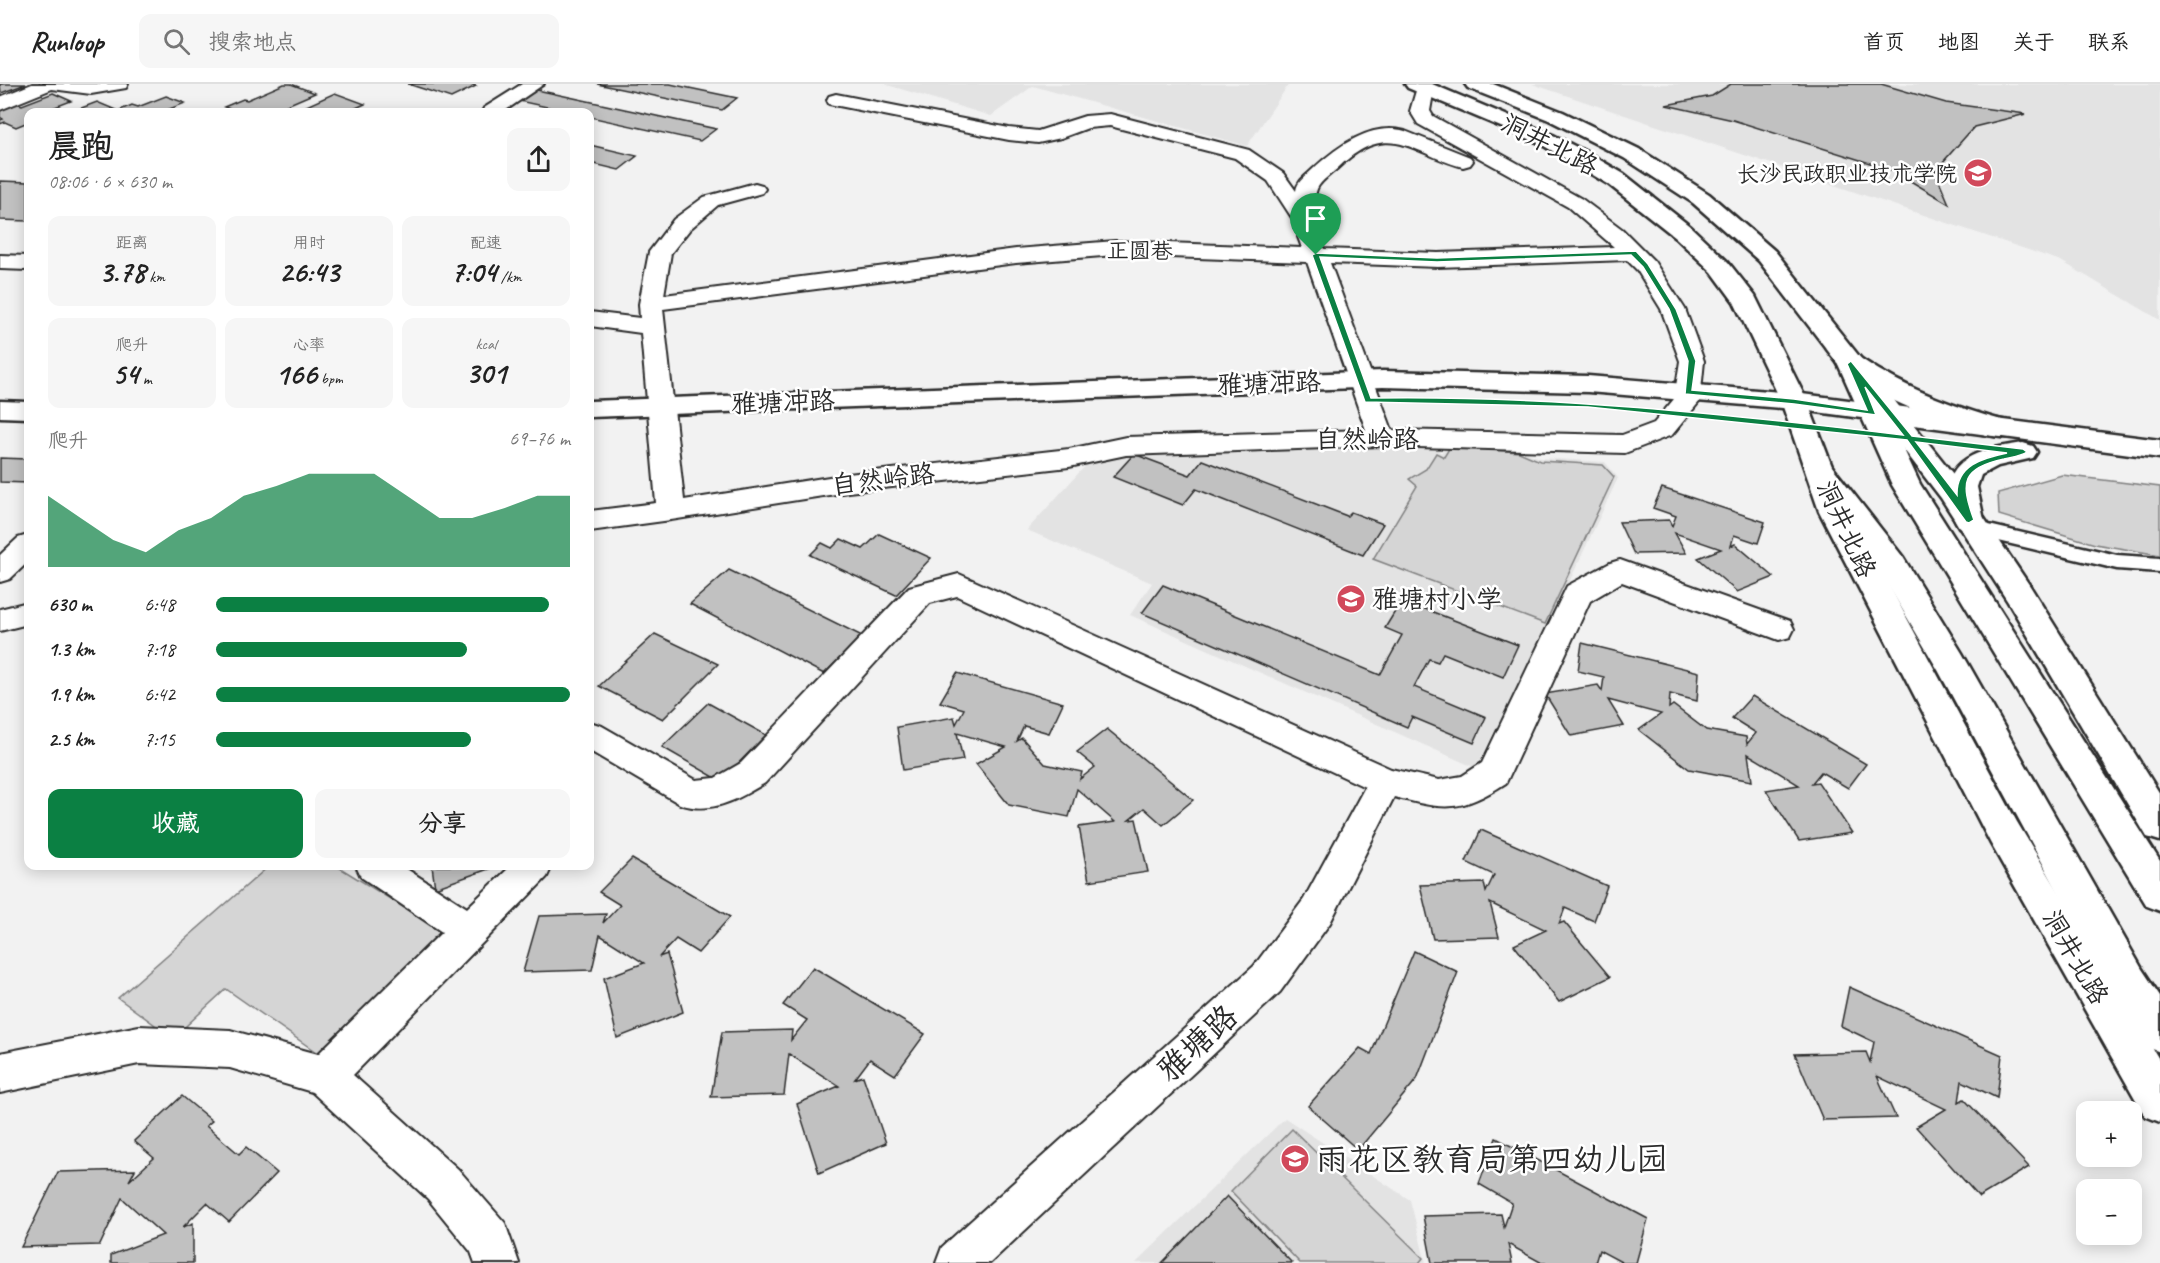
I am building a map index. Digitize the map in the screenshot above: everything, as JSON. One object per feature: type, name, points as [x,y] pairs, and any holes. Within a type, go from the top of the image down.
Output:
[{"type":"main road","name":"洞井北路","points":[[1475,84],[1558,116],[1606,138],[1692,190],[1739,227],[1767,256],[1851,364]]},
{"type":"main road","name":"洞井北路","points":[[1420,86],[1492,115],[1581,157],[1616,179],[1683,232],[1720,267],[1746,301],[1798,413],[1834,511],[2004,833],[2160,1101]]},
{"type":"main road","points":[[1851,364],[1889,426],[1972,524],[2019,594],[2160,826]]},
{"type":"main road","points":[[1851,364],[1876,382],[1916,403],[1969,421],[2006,430]]},
{"type":"main road","points":[[0,387],[24,389]]},
{"type":"main road","name":"雅塘冲路","points":[[594,409],[661,416],[1364,390],[1429,399],[1588,405],[1682,403],[1798,413],[1889,426],[2023,452],[2160,469]]},
{"type":"main road","points":[[0,408],[24,410]]},
{"type":"main road","name":"雅塘冲路","points":[[594,428],[661,416]]},
{"type":"main road","points":[[1889,426],[1906,485],[2160,894]]},
{"type":"main road","name":"雅塘冲路","points":[[1889,426],[2006,430],[2160,449]]},
{"type":"main road","points":[[1972,524],[1962,498],[1961,483],[1968,471],[1983,461],[2023,452]]},
{"type":"main road","points":[[1818,468],[1892,565],[1950,662],[2128,982],[2160,1032]]},
{"type":"street","points":[[0,104],[48,84]]},
{"type":"street","points":[[55,84],[91,88],[119,84]]},
{"type":"street","points":[[497,108],[535,84]]},
{"type":"street","points":[[1420,86],[1420,111],[1425,120],[1575,203],[1614,234],[1623,253]]},
{"type":"street","points":[[836,100],[1009,134],[1038,137],[1054,134],[1085,122],[1110,120],[1242,154],[1276,177],[1302,216],[1382,438]]},
{"type":"street","points":[[1302,216],[1307,186],[1339,156],[1368,139],[1398,135],[1566,203],[1595,225],[1623,253],[1646,266],[1673,309],[1692,361],[1682,403]]},
{"type":"street","points":[[670,511],[651,316],[660,252],[682,224],[711,201],[755,189]]},
{"type":"street","name":"正圆巷","points":[[594,319],[651,316],[1016,256],[1115,248],[1437,260],[1623,253]]},
{"type":"street","points":[[0,262],[24,263]]},
{"type":"street","name":"自然岭路","points":[[594,520],[848,483],[1069,458],[1126,446],[1382,438],[1625,444],[1663,429],[1682,403]]},
{"type":"street","points":[[1972,524],[2117,562],[2160,565]]},
{"type":"street","points":[[0,573],[24,549]]},
{"type":"street","points":[[594,737],[692,794],[721,792],[753,773],[920,595],[959,585],[1385,781],[1439,794],[1469,789],[1494,773],[1578,594],[1620,570],[1779,629]]},
{"type":"street","points":[[0,620],[24,615]]},
{"type":"street","name":"雅塘路","points":[[958,1263],[1267,979],[1317,911],[1385,781]]},
{"type":"street","points":[[380,870],[469,930]]},
{"type":"street","points":[[324,1076],[530,870]]},
{"type":"street","points":[[0,1073],[139,1045],[230,1049],[324,1076],[443,1184],[489,1239],[497,1263]]},
{"type":"shaded area","points":[[884,84],[1289,84],[1247,146],[1033,86],[991,116]]},
{"type":"shaded area","name":"长沙民政职业技术学院","points":[[1532,84],[2160,84],[2160,320],[2061,261]]},
{"type":"shaded area","name":"雅塘村小学","points":[[1447,445],[1519,450],[1541,458],[1605,462],[1618,478],[1549,625],[1476,768],[1130,615],[1152,583],[1027,530],[1095,455],[1176,448],[1435,446],[1441,453]]},
{"type":"shaded area","points":[[1450,447],[1519,452],[1540,461],[1603,465],[1614,477],[1545,624],[1373,559],[1417,486],[1409,479],[1426,469],[1436,453],[1444,457]]},
{"type":"shaded area","points":[[2062,475],[2160,487],[2160,555],[2095,544],[1999,515],[1998,493]]},
{"type":"shaded area","points":[[264,870],[343,870],[442,931],[319,1054],[226,989],[173,1038],[118,998]]},
{"type":"shaded area","name":"雨花区教育局第四幼儿园","points":[[1285,1118],[1410,1200],[1426,1263],[1136,1263]]},
{"type":"shaded area","points":[[1292,1129],[1423,1258],[1419,1263],[1300,1263],[1231,1191]]},
{"type":"building","points":[[0,84],[26,84],[1,93]]},
{"type":"building","points":[[284,84],[291,84],[315,93],[287,105],[294,108],[224,107],[243,99],[247,100]]},
{"type":"building","points":[[408,84],[471,84],[476,86],[451,98]]},
{"type":"building","points":[[597,84],[670,84],[737,98],[722,110]]},
{"type":"building","points":[[1731,84],[1881,84],[1946,103],[2026,114],[1974,127],[1935,171],[1949,204],[1892,170],[1733,120],[1666,105],[1712,96]]},
{"type":"building","points":[[537,90],[716,129],[700,141],[594,118],[594,108],[551,108],[519,101]]},
{"type":"building","points":[[53,93],[71,101],[53,108],[24,108],[24,124],[16,127],[5,122],[0,124],[0,120],[3,119],[0,117],[0,109],[16,103],[22,105]]},
{"type":"building","points":[[335,93],[365,104],[356,108],[302,108]]},
{"type":"building","points":[[166,96],[185,103],[172,108],[125,108],[132,105],[138,107]]},
{"type":"building","points":[[97,102],[111,108],[81,108]]},
{"type":"building","points":[[594,146],[637,156],[619,170],[594,164]]},
{"type":"building","points":[[0,181],[24,182],[24,221],[0,220]]},
{"type":"building","points":[[1134,454],[1190,475],[1202,460],[1347,516],[1351,512],[1383,524],[1363,555],[1196,489],[1183,505],[1113,477]]},
{"type":"building","points":[[0,458],[24,459],[24,483],[0,482]]},
{"type":"building","points":[[1662,488],[1765,522],[1758,543],[1734,535],[1731,546],[1735,544],[1774,577],[1737,592],[1698,558],[1721,549],[1675,533],[1686,553],[1634,554],[1619,522],[1669,520],[1672,526],[1676,516],[1653,508]]},
{"type":"building","points":[[879,534],[931,558],[896,595],[810,555],[822,543],[832,548],[841,539],[863,549]]},
{"type":"building","points":[[729,570],[862,636],[824,674],[690,604]]},
{"type":"building","points":[[1163,585],[1380,675],[1402,635],[1385,628],[1402,600],[1518,645],[1503,677],[1443,653],[1438,662],[1429,659],[1414,687],[1486,717],[1474,743],[1412,717],[1407,727],[1142,613]]},
{"type":"building","points":[[655,634],[718,664],[663,719],[599,686]]},
{"type":"building","points":[[1582,643],[1699,672],[1697,701],[1670,694],[1669,708],[1673,705],[1706,730],[1746,737],[1747,744],[1756,733],[1732,718],[1752,696],[1866,764],[1848,788],[1821,772],[1812,783],[1818,782],[1852,833],[1799,841],[1766,790],[1799,785],[1748,754],[1752,781],[1689,769],[1639,730],[1661,714],[1608,700],[1624,726],[1571,736],[1545,694],[1598,685],[1602,691],[1604,677],[1578,671]]},
{"type":"building","points":[[957,673],[1063,703],[1049,733],[1024,726],[1017,741],[1022,738],[1045,764],[1082,772],[1080,779],[1095,767],[1077,752],[1107,729],[1193,800],[1163,825],[1144,808],[1129,820],[1136,819],[1148,872],[1089,881],[1079,827],[1115,822],[1077,789],[1069,817],[1009,805],[976,764],[1006,747],[957,733],[963,760],[903,770],[897,727],[954,717],[956,724],[964,709],[940,702]]},
{"type":"building","points":[[708,703],[766,735],[721,781],[662,747]]},
{"type":"building","points":[[1481,830],[1607,886],[1594,921],[1565,908],[1559,924],[1564,922],[1610,977],[1559,1002],[1514,945],[1546,930],[1490,903],[1499,937],[1433,939],[1420,885],[1484,883],[1486,892],[1494,875],[1466,862]]},
{"type":"building","points":[[632,859],[730,917],[698,953],[676,939],[659,957],[667,954],[683,1012],[617,1038],[604,978],[644,963],[600,935],[592,970],[523,972],[539,916],[606,914],[603,923],[620,905],[599,892]]},
{"type":"building","points":[[433,870],[486,870],[435,888]]},
{"type":"building","points":[[1414,951],[1458,972],[1417,1079],[1358,1150],[1308,1106],[1360,1048],[1371,1054]]},
{"type":"building","points":[[813,967],[925,1034],[895,1075],[870,1059],[855,1079],[863,1076],[886,1143],[819,1173],[797,1104],[839,1086],[789,1054],[784,1095],[711,1097],[722,1032],[792,1030],[791,1040],[807,1020],[783,1005]]},
{"type":"building","points":[[1849,987],[2002,1055],[1997,1098],[1962,1081],[1959,1102],[1964,1099],[2029,1167],[1979,1197],[1916,1127],[1946,1109],[1877,1076],[1896,1118],[1823,1120],[1795,1054],[1866,1052],[1870,1062],[1874,1042],[1841,1026]]},
{"type":"building","points":[[182,1096],[212,1121],[206,1126],[239,1154],[246,1147],[277,1173],[229,1222],[207,1203],[183,1227],[193,1223],[193,1263],[111,1263],[111,1255],[163,1235],[122,1198],[100,1245],[21,1247],[58,1172],[135,1170],[129,1181],[154,1158],[134,1141]]},
{"type":"building","points":[[1496,1138],[1648,1219],[1636,1263],[1623,1263],[1599,1250],[1595,1263],[1542,1263],[1508,1244],[1512,1263],[1432,1263],[1423,1216],[1501,1214],[1504,1227],[1512,1203],[1479,1184]]},
{"type":"building","points":[[1227,1196],[1292,1263],[1162,1263]]},
{"type":"place","name":"长沙民政职业技术学院","points":[[1978,173]]},
{"type":"place","name":"雅塘村小学","points":[[1351,599]]},
{"type":"place","name":"雨花区教育局第四幼儿园","points":[[1295,1159]]},
{"type":"route","points":[[1316,255],[1368,400],[1429,399],[1588,405],[1803,426],[1909,438],[2023,452],[1983,461],[1968,471],[1961,483],[1962,498],[1969,520],[1950,491],[1909,438],[1901,427],[1851,364],[1873,413],[1794,401],[1688,393],[1692,361],[1673,309],[1646,266],[1633,253],[1437,260],[1316,255]]}]
